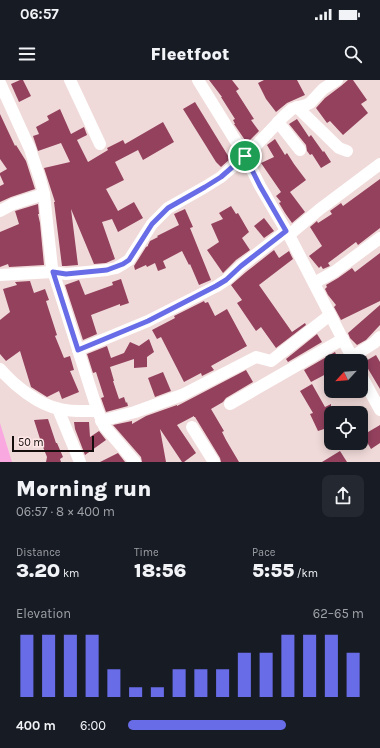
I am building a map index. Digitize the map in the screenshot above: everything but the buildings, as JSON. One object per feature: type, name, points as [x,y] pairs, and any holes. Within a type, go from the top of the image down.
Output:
[{"type":"street","points":[[70,80],[100,144]]},
{"type":"street","points":[[198,80],[245,156],[260,186],[288,233],[350,354]]},
{"type":"street","points":[[0,275],[53,272],[66,274],[107,270],[123,264],[129,260],[152,224],[168,208],[221,177],[251,151],[292,109],[310,103],[323,89],[337,80]]},
{"type":"street","points":[[0,83],[30,148],[40,179],[44,194],[52,268],[99,416],[109,432],[135,462]]},
{"type":"street","points":[[297,107],[339,148],[347,151]]},
{"type":"street","points":[[278,122],[300,150]]},
{"type":"street","points":[[78,350],[148,321],[226,280],[241,266],[288,233],[380,164]]},
{"type":"street","points":[[0,211],[13,204],[44,194]]},
{"type":"street","points":[[314,283],[334,272],[380,238]]},
{"type":"street","points":[[0,370],[18,388],[42,402],[58,409],[99,416],[135,412],[182,395],[256,357],[271,361],[330,315]]},
{"type":"street","points":[[360,354],[374,344],[380,337]]},
{"type":"street","points":[[230,404],[343,339]]},
{"type":"street","points":[[368,388],[380,410]]},
{"type":"street","points":[[58,409],[80,462]]},
{"type":"street","points":[[192,427],[214,462]]},
{"type":"shaded area","points":[[0,423],[12,462],[0,462]]},
{"type":"route","points":[[245,156],[260,186],[286,231],[258,252],[226,280],[216,286],[148,321],[78,350],[53,272],[66,274],[107,270],[116,268],[123,264],[129,260],[152,224],[168,208],[221,177],[245,156]]}]
